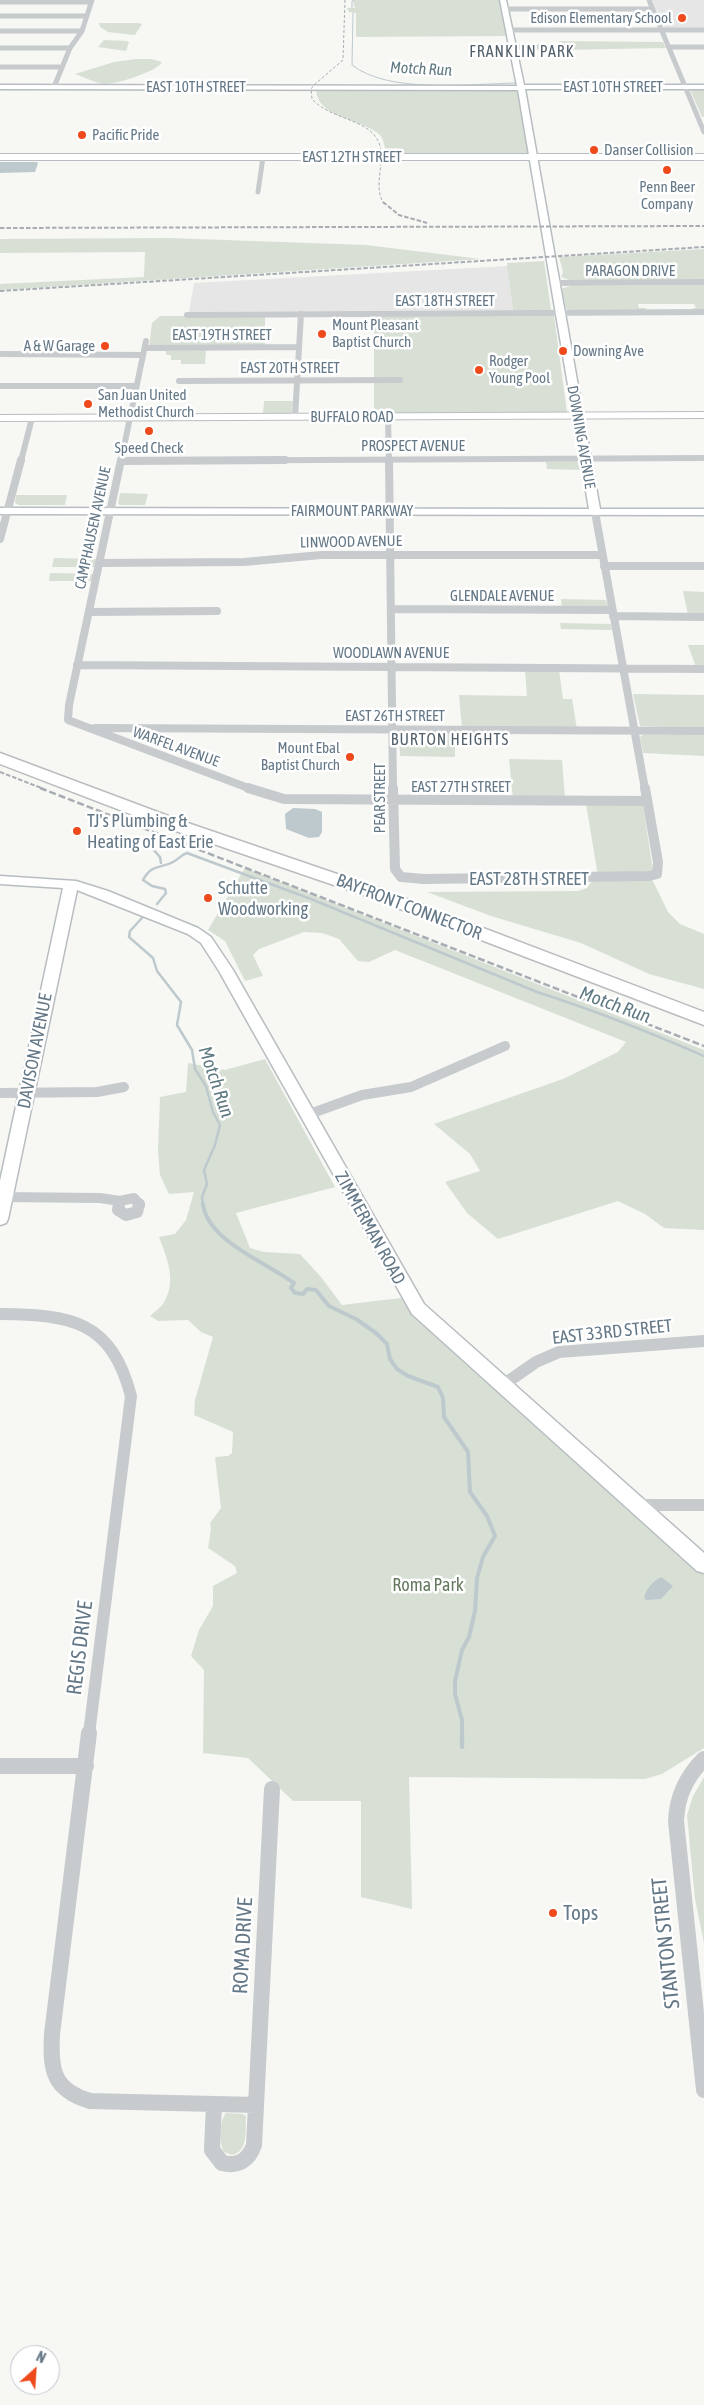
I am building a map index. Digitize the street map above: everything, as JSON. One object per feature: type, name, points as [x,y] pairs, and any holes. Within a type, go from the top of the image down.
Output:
[{"type":"highway","name":"BAYFRONT CONNECTOR","points":[[0,747],[142,801],[378,884],[704,1007]]},
{"type":"highway","name":"BAYFRONT CONNECTOR","points":[[0,758],[165,820],[372,892],[704,1019]]},
{"type":"main road","name":"EAST 12TH STREET","points":[[0,156],[704,157]]},
{"type":"main road","name":"BUFFALO ROAD","points":[[0,418],[704,415]]},
{"type":"street","name":"DOWNING AVENUE","points":[[503,0],[534,157],[577,415],[658,862],[657,874]]},
{"type":"street","points":[[649,0],[704,132]]},
{"type":"street","points":[[0,2],[91,1],[82,31],[70,48],[54,87]]},
{"type":"street","points":[[505,9],[653,9]]},
{"type":"street","points":[[0,16],[86,16]]},
{"type":"street","points":[[509,30],[704,30]]},
{"type":"street","points":[[0,31],[82,31]]},
{"type":"street","points":[[512,47],[554,47]]},
{"type":"street","points":[[669,47],[704,47]]},
{"type":"street","points":[[0,48],[70,48]]},
{"type":"street","points":[[0,66],[62,66]]},
{"type":"street","name":"EAST 10TH STREET","points":[[0,88],[704,86]]},
{"type":"street","points":[[258,192],[263,157]]},
{"type":"street","name":"PARAGON DRIVE","points":[[556,283],[704,282]]},
{"type":"street","name":"EAST 18TH STREET","points":[[187,315],[704,312]]},
{"type":"street","points":[[295,417],[301,314]]},
{"type":"street","name":"EAST 19TH STREET","points":[[0,354],[145,348],[299,347]]},
{"type":"street","name":"CAMPHAUSEN AVENUE","points":[[68,720],[69,705],[145,348]]},
{"type":"street","name":"EAST 20TH STREET","points":[[179,381],[400,380]]},
{"type":"street","points":[[0,386],[136,386]]},
{"type":"street","name":"PEAR STREET","points":[[388,416],[395,801],[394,862],[397,873],[401,877]]},
{"type":"street","points":[[0,539],[4,508],[32,418]]},
{"type":"street","name":"PROSPECT AVENUE","points":[[122,461],[704,458]]},
{"type":"street","name":"FAIRMOUNT PARKWAY","points":[[4,508],[704,512]]},
{"type":"street","name":"FAIRMOUNT PARKWAY","points":[[594,510],[704,508]]},
{"type":"street","name":"LINWOOD AVENUE","points":[[100,562],[228,563],[306,556],[602,556]]},
{"type":"street","points":[[604,566],[704,566]]},
{"type":"street","name":"GLENDALE AVENUE","points":[[392,609],[613,613],[704,617]]},
{"type":"street","points":[[89,612],[217,611]]},
{"type":"street","name":"WOODLAWN AVENUE","points":[[78,665],[704,669]]},
{"type":"street","name":"WARFEL AVENUE","points":[[68,720],[276,798]]},
{"type":"street","name":"EAST 26TH STREET","points":[[86,728],[704,731]]},
{"type":"street","name":"EAST 27TH STREET","points":[[276,798],[294,800],[395,801],[646,801]]},
{"type":"street","name":"EAST 28TH STREET","points":[[401,877],[424,879],[590,879],[657,874]]},
{"type":"street","points":[[0,880],[71,884]]},
{"type":"street","name":"DAVISON AVENUE","points":[[0,1219],[2,1197],[27,1093],[71,884]]},
{"type":"street","name":"ZIMMERMAN ROAD","points":[[71,884],[103,894],[192,931],[206,940],[226,970],[413,1302],[421,1312],[704,1565]]},
{"type":"street","points":[[307,1115],[362,1095],[411,1087],[506,1046]]},
{"type":"street","points":[[0,1093],[97,1092],[124,1087]]},
{"type":"street","points":[[2,1197],[100,1198],[120,1201]]},
{"type":"street","name":"REGIS DRIVE","points":[[0,1314],[52,1316],[80,1324],[95,1332],[112,1348],[124,1367],[131,1396],[50,2065],[55,2076],[69,2094],[90,2101],[214,2104]]},
{"type":"street","name":"EAST 33RD STREET","points":[[503,1385],[530,1364],[558,1352],[704,1341]]},
{"type":"street","points":[[636,1505],[704,1505]]},
{"type":"street","name":"STANTON STREET","points":[[704,1759],[689,1775],[680,1793],[676,1814],[676,1840],[704,2090]]},
{"type":"street","points":[[0,1766],[86,1766]]},
{"type":"street","name":"ROMA DRIVE","points":[[214,2104],[212,2150],[222,2163],[234,2166],[245,2160],[253,2151],[272,1789]]},
{"type":"street","points":[[214,2104],[256,2106]]},
{"type":"shaded area","name":"Edison Elementary School","points":[[652,0],[704,0],[704,30],[665,29]]},
{"type":"shaded area","points":[[0,162],[38,163],[35,172],[0,173]]},
{"type":"shaded area","points":[[508,266],[513,310],[189,312],[194,283]]},
{"type":"shaded area","points":[[293,808],[315,809],[322,812],[322,832],[319,837],[309,838],[286,829],[285,814]]},
{"type":"shaded area","points":[[661,1577],[673,1586],[661,1599],[646,1600],[644,1597],[649,1588]]},
{"type":"green space","points":[[356,0],[500,0],[506,36],[356,37],[356,13],[349,12],[347,8],[355,8],[353,2]]},
{"type":"green space","points":[[99,23],[142,24],[135,35],[108,32],[100,27]]},
{"type":"green space","points":[[104,40],[129,42],[126,51],[98,47]]},
{"type":"green space","points":[[559,41],[663,42],[666,48],[560,50]]},
{"type":"green space","points":[[151,59],[162,62],[153,70],[127,80],[105,84],[75,74],[114,62]]},
{"type":"green space","points":[[316,88],[519,91],[529,154],[386,154],[380,135],[372,129],[341,117],[323,106],[318,98]]},
{"type":"green space","points":[[704,88],[704,117],[702,117],[690,90]]},
{"type":"green space","points":[[169,238],[366,245],[481,259],[0,290],[0,284],[144,277],[145,252],[0,253],[0,239]]},
{"type":"green space","points":[[704,249],[704,281],[569,280],[561,277],[563,272],[559,257]]},
{"type":"green space","points":[[544,261],[551,310],[513,310],[507,263]]},
{"type":"green space","points":[[704,285],[704,310],[694,310],[693,308],[696,308],[694,304],[638,304],[639,308],[646,308],[647,311],[570,310],[566,309],[562,290],[571,286]]},
{"type":"green space","points":[[374,315],[554,315],[567,413],[374,414]]},
{"type":"green space","points":[[160,316],[265,316],[265,346],[149,347],[152,323]]},
{"type":"green space","points":[[206,350],[205,364],[181,364],[181,360],[171,360],[171,355],[166,355],[166,351]]},
{"type":"green space","points":[[264,401],[293,401],[292,413],[263,414]]},
{"type":"green space","points":[[546,462],[578,462],[582,463],[584,470],[547,469]]},
{"type":"green space","points":[[120,493],[148,494],[145,505],[120,505],[118,503]]},
{"type":"green space","points":[[16,495],[67,495],[65,505],[19,505],[15,503]]},
{"type":"green space","points":[[54,558],[98,559],[96,567],[52,567]]},
{"type":"green space","points":[[50,573],[94,574],[93,581],[49,581]]},
{"type":"green space","points":[[683,591],[704,592],[704,616],[688,615]]},
{"type":"green space","points":[[561,599],[606,600],[608,606],[562,608]]},
{"type":"green space","points":[[560,623],[611,624],[612,630],[561,629]]},
{"type":"green space","points":[[688,645],[704,645],[704,667],[696,667]]},
{"type":"green space","points":[[525,670],[559,670],[563,699],[572,699],[577,729],[462,728],[459,695],[527,696]]},
{"type":"green space","points":[[633,694],[704,695],[704,729],[640,726]]},
{"type":"green space","points":[[406,733],[455,733],[455,757],[400,756],[399,736]]},
{"type":"green space","points":[[643,735],[704,735],[704,756],[643,753],[640,737]]},
{"type":"green space","points":[[509,759],[562,760],[565,799],[513,799]]},
{"type":"green space","points":[[586,804],[643,805],[653,871],[598,876]]},
{"type":"green space","points":[[245,868],[704,1050],[704,1230],[664,1228],[645,1214],[618,1201],[498,1239],[467,1213],[445,1182],[480,1171],[470,1154],[434,1124],[563,1079],[618,1052],[626,1042],[395,950],[369,962],[358,961],[339,939],[322,933],[304,932],[259,949],[253,955],[263,976],[245,981],[225,941],[208,930]]},
{"type":"green space","points":[[652,879],[668,912],[680,924],[704,934],[704,989],[649,974],[581,943],[491,916],[427,892],[578,891],[587,888],[592,881]]},
{"type":"green space","name":"Roma Park","points":[[265,1059],[335,1187],[236,1213],[250,1248],[264,1252],[300,1254],[321,1277],[342,1305],[401,1298],[443,1342],[704,1574],[704,1748],[662,1774],[645,1779],[409,1777],[412,1909],[361,1897],[361,1801],[293,1801],[248,1758],[203,1753],[204,1670],[191,1656],[199,1630],[213,1606],[213,1586],[237,1573],[235,1566],[208,1548],[210,1523],[221,1508],[215,1457],[228,1456],[232,1453],[233,1432],[194,1415],[195,1400],[213,1337],[201,1332],[188,1320],[158,1321],[150,1316],[163,1304],[170,1286],[169,1270],[159,1237],[175,1234],[186,1220],[194,1192],[169,1194],[160,1175],[158,1151],[160,1097],[186,1092],[188,1063],[225,1070]]},
{"type":"green space","points":[[704,1777],[704,1943],[695,1899],[687,1815],[693,1796]]},
{"type":"green space","points":[[226,2113],[243,2114],[246,2116],[244,2145],[237,2153],[232,2155],[224,2152],[221,2143],[221,2126]]},
{"type":"waterway","name":"Motch Run","points":[[352,8],[352,1],[355,0]]},
{"type":"waterway","name":"Motch Run","points":[[353,13],[352,65],[368,74],[408,84],[515,83]]},
{"type":"waterway","points":[[150,839],[150,846],[160,857],[161,863]]},
{"type":"waterway","name":"Motch Run","points":[[157,904],[166,893],[165,889],[152,886],[143,880],[153,869],[169,864],[187,853],[311,899],[537,992],[663,1038],[704,1056]]},
{"type":"waterway","name":"Motch Run","points":[[142,918],[130,931],[129,937],[153,958],[157,971],[181,1002],[177,1025],[192,1050],[195,1069],[206,1086],[213,1112],[220,1125],[215,1145],[204,1170],[207,1184],[202,1197],[203,1205]]},
{"type":"waterway","name":"Motch Run","points":[[203,1204],[207,1217],[215,1229],[239,1249],[294,1283],[291,1288],[295,1293],[303,1294],[307,1289],[316,1290],[329,1306],[356,1319],[376,1333],[387,1344],[390,1359],[397,1369],[408,1376],[438,1387],[443,1398],[444,1417],[468,1452],[470,1492],[487,1516],[495,1536],[483,1557],[477,1578],[475,1611],[469,1637],[462,1650],[455,1681],[455,1694],[462,1720],[462,1747]]},
{"type":"railway","points":[[345,0],[343,60],[314,85],[311,89],[312,99],[328,111],[365,127],[377,139],[381,154],[379,188],[383,202]]},
{"type":"railway","points":[[383,202],[399,215],[427,223]]},
{"type":"railway","points":[[0,228],[704,226]]},
{"type":"railway","points":[[0,291],[704,247]]},
{"type":"railway","points":[[0,772],[44,789]]},
{"type":"railway","points":[[40,788],[704,1046]]},
{"type":"place","name":"Edison Elementary School","points":[[682,18]]},
{"type":"place","name":"Pacific Pride","points":[[82,135]]},
{"type":"place","name":"Danser Collision","points":[[594,150]]},
{"type":"place","name":"Penn Beer Company","points":[[667,170]]},
{"type":"place","name":"Mount Pleasant Baptist Church","points":[[322,334]]},
{"type":"place","name":"A & W Garage","points":[[105,346]]},
{"type":"place","name":"Downing Ave","points":[[563,351]]},
{"type":"place","name":"Rodger Young Pool","points":[[479,370]]},
{"type":"place","name":"San Juan United Methodist Church","points":[[88,404]]},
{"type":"place","name":"Speed Check","points":[[149,431]]},
{"type":"place","name":"Mount Ebal Baptist Church","points":[[350,757]]},
{"type":"place","name":"TJ's Plumbing & Heating of East Erie","points":[[77,831]]},
{"type":"place","name":"Schutte Woodworking","points":[[208,898]]},
{"type":"place","name":"Tops","points":[[553,1913]]},
{"type":"district","name":"FRANKLIN PARK","points":[[522,52]]},
{"type":"district","name":"BURTON HEIGHTS","points":[[450,740]]}]
